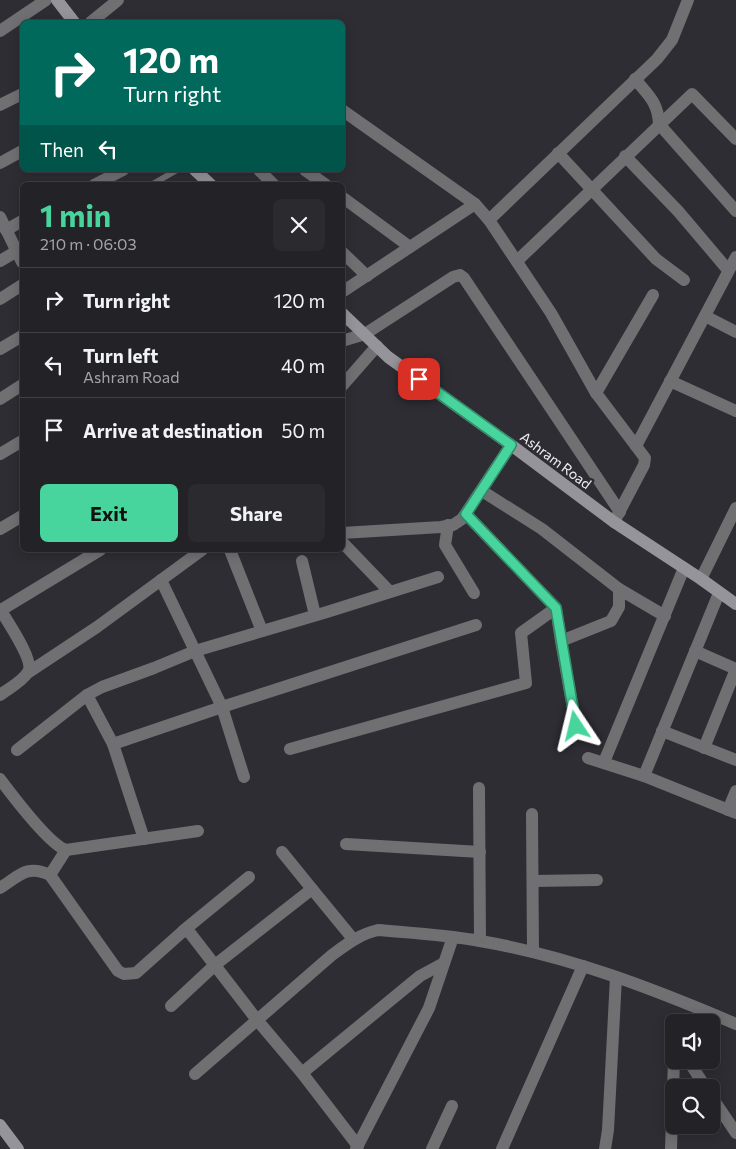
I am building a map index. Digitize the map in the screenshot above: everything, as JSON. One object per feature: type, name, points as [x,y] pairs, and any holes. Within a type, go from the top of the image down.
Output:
[{"type":"street","points":[[0,31],[46,0]]},
{"type":"street","points":[[57,0],[72,20]]},
{"type":"street","points":[[93,20],[118,0]]},
{"type":"street","points":[[489,220],[657,59],[669,45],[688,0]]},
{"type":"street","points":[[635,79],[652,99],[659,111],[660,124],[736,211]]},
{"type":"street","points":[[517,262],[592,191],[625,156],[692,94],[736,140]]},
{"type":"street","points":[[0,105],[20,95]]},
{"type":"street","points":[[345,112],[475,204],[489,220],[551,313],[596,393],[645,458],[617,517]]},
{"type":"street","points":[[0,163],[20,152]]},
{"type":"street","points":[[558,153],[656,260],[684,280]]},
{"type":"street","points":[[625,156],[678,211],[728,270]]},
{"type":"street","points":[[100,182],[119,172]]},
{"type":"street","points":[[197,172],[208,182]]},
{"type":"street","points":[[261,172],[271,182]]},
{"type":"street","points":[[308,172],[322,182]]},
{"type":"street","points":[[345,199],[410,247]]},
{"type":"street","points":[[345,290],[475,204]]},
{"type":"street","points":[[0,217],[20,257],[0,261]]},
{"type":"street","points":[[6,230],[20,222]]},
{"type":"street","points":[[345,255],[367,276]]},
{"type":"street","points":[[636,446],[736,257]]},
{"type":"street","points":[[345,339],[365,334],[453,277],[460,275],[464,278],[617,517]]},
{"type":"street","points":[[0,299],[20,286]]},
{"type":"street","points":[[596,393],[653,295]]},
{"type":"street","name":"Ashram Road","points":[[345,316],[388,357],[511,445],[617,517],[684,568],[736,604]]},
{"type":"street","points":[[706,316],[736,332]]},
{"type":"street","points":[[0,349],[20,337]]},
{"type":"street","points":[[345,383],[377,346]]},
{"type":"street","points":[[670,381],[736,412]]},
{"type":"street","points":[[0,399],[20,386]]},
{"type":"street","points":[[0,454],[20,442]]},
{"type":"street","points":[[345,532],[448,525],[462,520],[511,445]]},
{"type":"street","points":[[482,491],[542,529],[619,589],[664,616]]},
{"type":"street","points":[[701,579],[736,508]]},
{"type":"street","points":[[466,514],[556,608],[576,726]]},
{"type":"street","points":[[0,529],[20,517]]},
{"type":"street","points":[[448,525],[445,545],[474,593]]},
{"type":"street","points":[[345,545],[390,592]]},
{"type":"street","points":[[28,672],[30,666],[26,655],[0,610],[97,552]]},
{"type":"street","points":[[0,695],[28,672],[96,627],[199,552]]},
{"type":"street","points":[[231,552],[262,631]]},
{"type":"street","points":[[302,561],[316,615]]},
{"type":"street","points":[[604,762],[684,568]]},
{"type":"street","points":[[17,750],[87,695],[102,686],[195,651],[438,577]]},
{"type":"street","points":[[161,580],[222,706],[244,778]]},
{"type":"street","points":[[561,642],[610,621],[619,607],[619,589]]},
{"type":"street","points":[[644,776],[719,593]]},
{"type":"street","points":[[290,749],[526,683],[522,633],[556,608]]},
{"type":"street","points":[[113,744],[222,706],[476,625]]},
{"type":"street","points":[[695,651],[736,669],[704,748]]},
{"type":"street","points":[[87,695],[113,744],[144,839]]},
{"type":"street","points":[[662,731],[736,760]]},
{"type":"street","points":[[588,758],[644,776],[732,811],[736,791]]},
{"type":"street","points":[[0,779],[20,805],[51,839],[66,850],[198,831]]},
{"type":"street","points":[[479,788],[480,941]]},
{"type":"street","points":[[532,814],[533,952]]},
{"type":"street","points":[[346,844],[480,852]]},
{"type":"street","points":[[50,875],[66,850]]},
{"type":"street","points":[[282,852],[353,939]]},
{"type":"street","points":[[0,888],[27,870],[36,869],[50,875],[118,971],[124,974],[136,973],[183,931],[249,877]]},
{"type":"street","points":[[533,880],[597,880]]},
{"type":"street","points":[[171,1006],[215,965],[312,889]]},
{"type":"street","points":[[195,1074],[332,955],[353,939],[365,933],[378,930],[454,937],[533,952],[583,966],[676,998],[736,1024]]},
{"type":"street","points":[[183,931],[190,933],[256,1020],[302,1073],[357,1147],[428,1008],[454,937]]},
{"type":"street","points":[[302,1073],[420,976],[444,963]]},
{"type":"street","points":[[502,1149],[583,966]]},
{"type":"street","points":[[605,1149],[608,1130],[616,977]]},
{"type":"street","points":[[672,1149],[674,1069]]},
{"type":"street","points":[[432,1149],[452,1106]]},
{"type":"street","points":[[720,1110],[736,1134]]},
{"type":"street","points":[[0,1125],[18,1149]]},
{"type":"lane","points":[[156,182],[174,172]]},
{"type":"route","points":[[419,379],[511,445],[466,514],[556,608],[576,726]]}]
